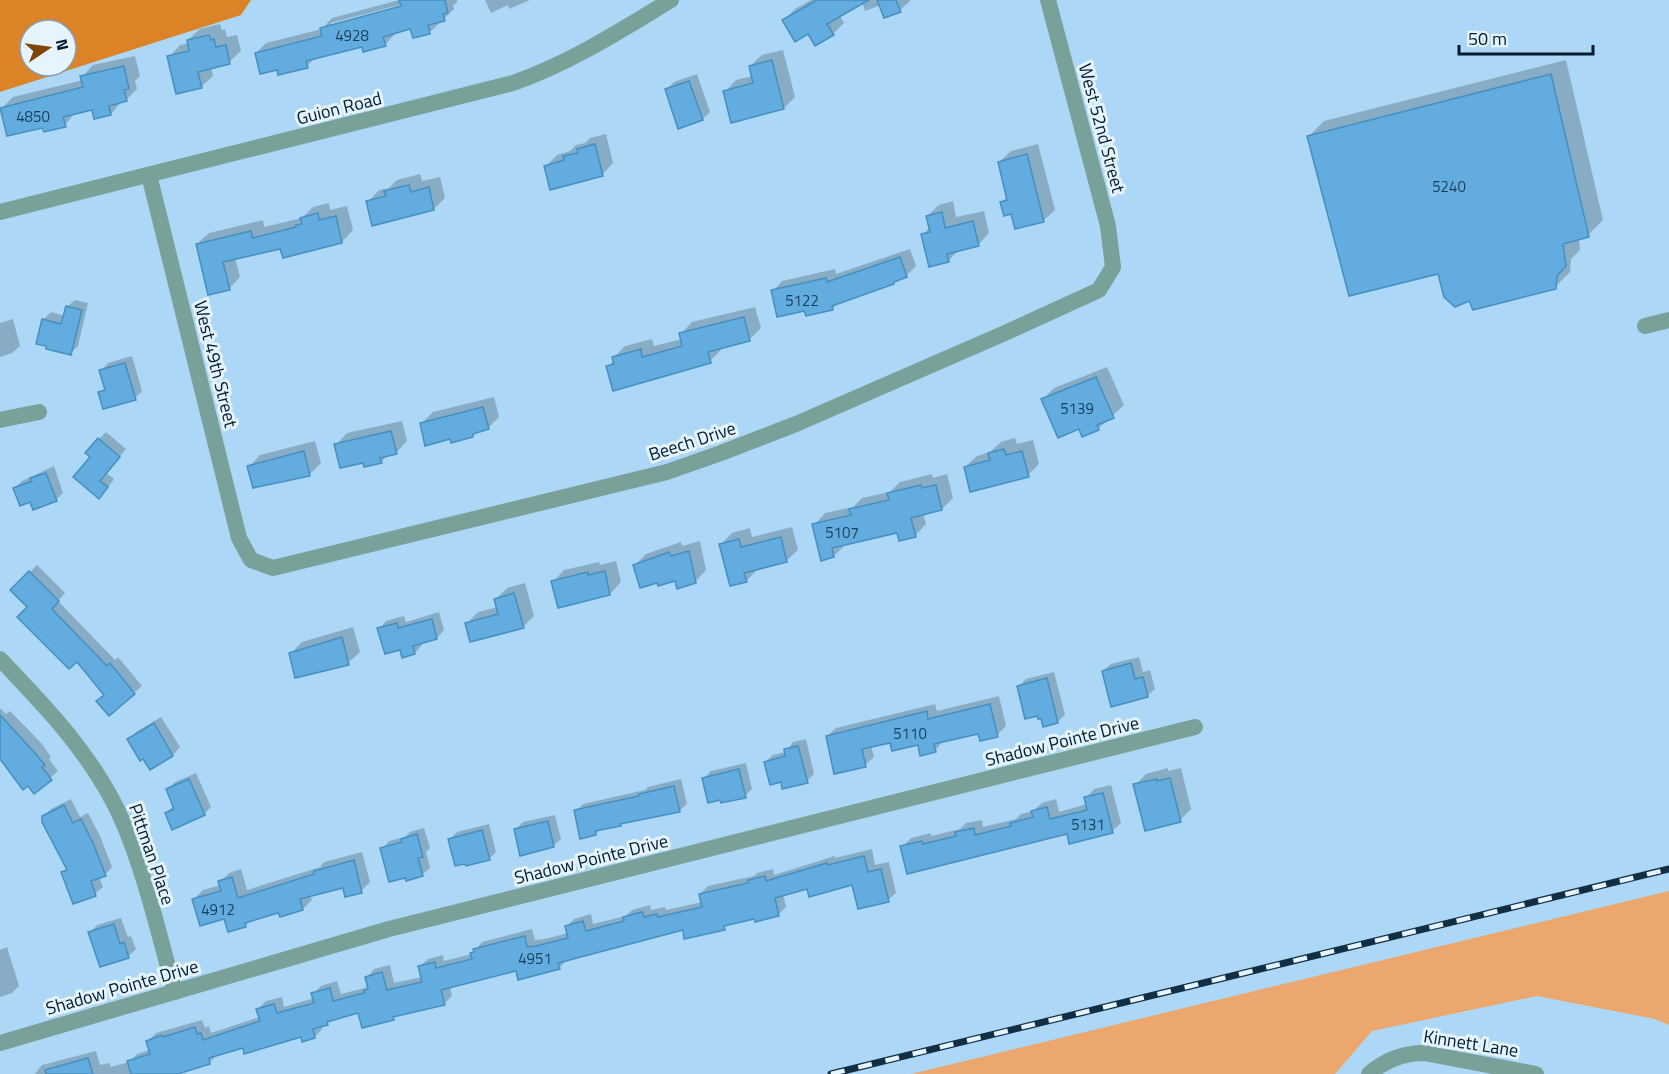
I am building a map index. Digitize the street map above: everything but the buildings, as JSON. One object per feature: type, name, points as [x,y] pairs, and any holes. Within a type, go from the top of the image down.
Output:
[{"type":"street","name":"Guion Road","points":[[0,212],[513,83],[584,53],[671,0]]},
{"type":"street","name":"West 52nd Street","points":[[1048,0],[1108,226],[1113,267]]},
{"type":"street","name":"West 49th Street","points":[[149,176],[239,538],[251,560]]},
{"type":"street","name":"Beech Drive","points":[[251,560],[273,568],[667,472],[695,463],[796,424],[1099,290],[1113,267]]},
{"type":"street","points":[[1645,326],[1669,320]]},
{"type":"street","points":[[0,420],[39,412]]},
{"type":"street","name":"Pittman Place","points":[[0,659],[61,724],[90,763],[115,806],[132,843],[175,992]]},
{"type":"street","name":"Shadow Pointe Drive","points":[[0,1043],[382,931],[1195,727]]},
{"type":"street","name":"Kinnett Lane","points":[[1369,1074],[1393,1059],[1408,1054],[1424,1053],[1536,1074]]},
{"type":"shaded area","points":[[0,0],[251,0],[241,15],[78,67],[78,18],[18,18],[18,78],[44,78],[0,92]]},
{"type":"shaded area","points":[[1669,891],[1669,1025],[1655,1019],[1537,996],[1372,1031],[1335,1074],[911,1074]]},
{"type":"railway","points":[[831,1074],[1669,869]]}]
